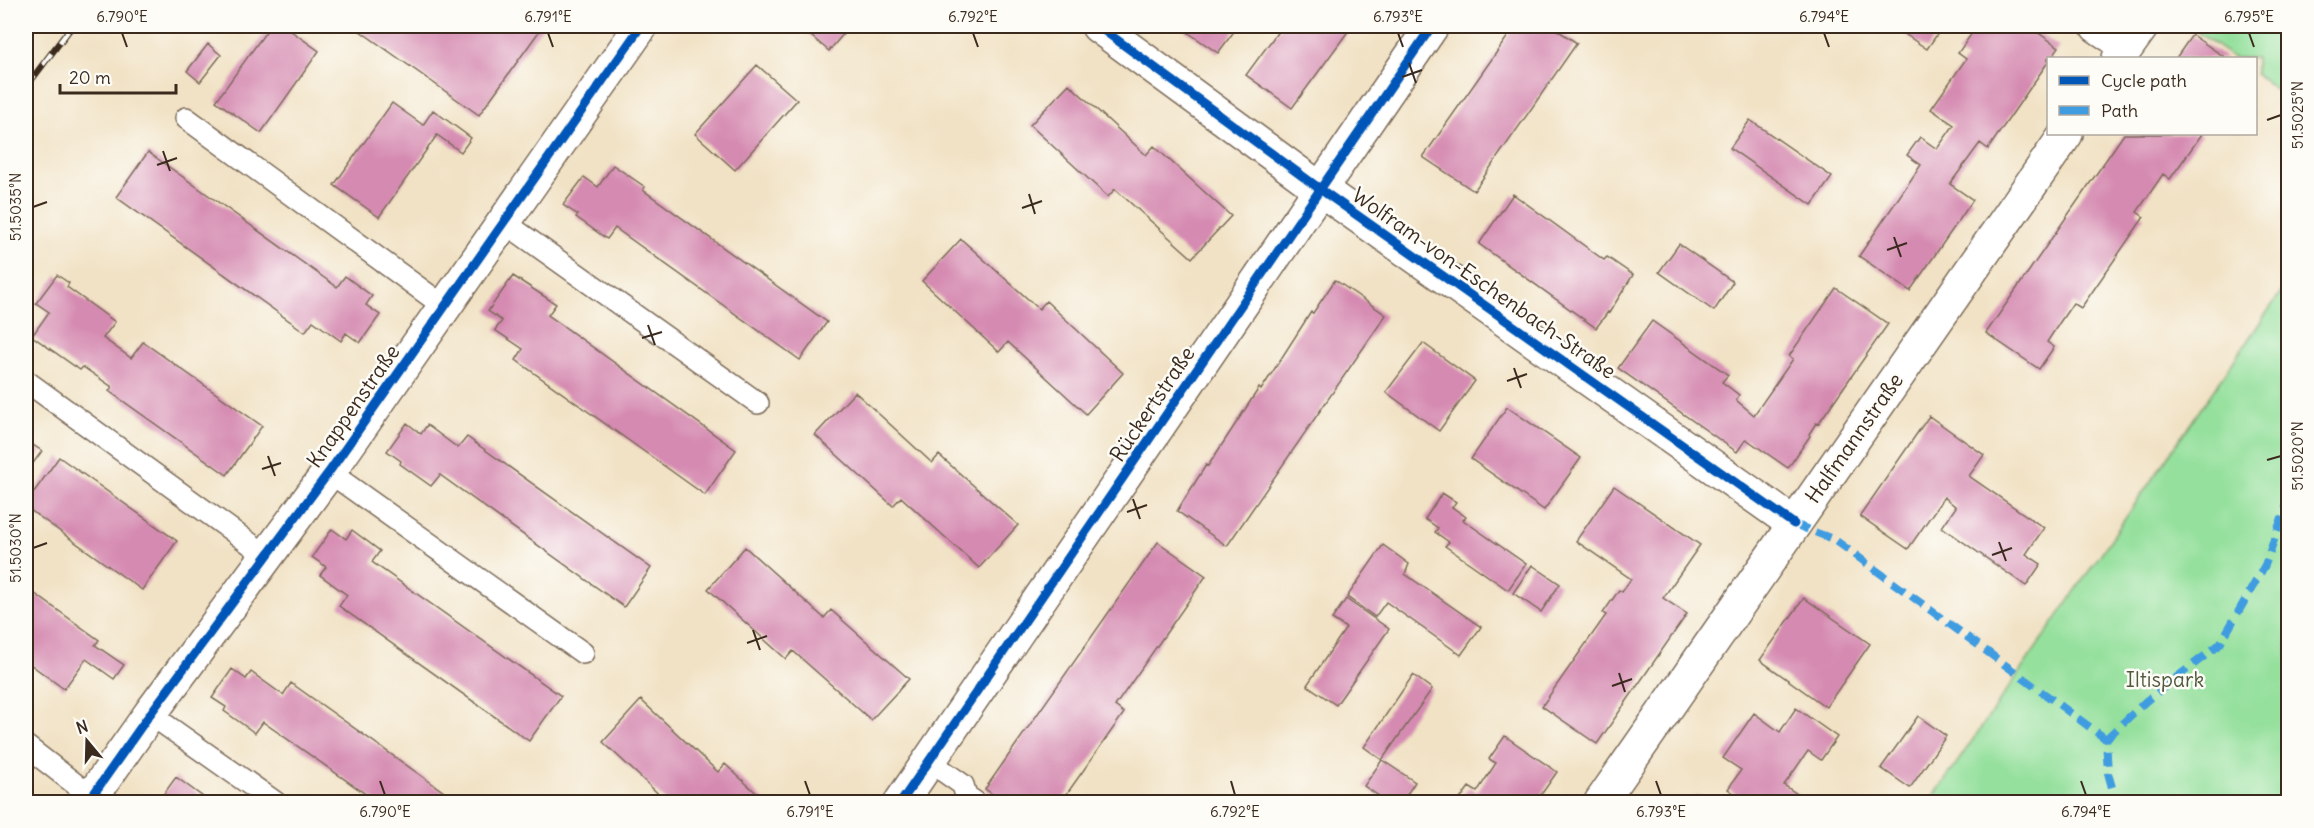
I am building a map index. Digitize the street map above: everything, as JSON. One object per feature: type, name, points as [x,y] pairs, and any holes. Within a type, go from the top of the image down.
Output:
[{"type":"street","name":"Knappenstraße","points":[[90,800],[150,714],[329,472],[641,26]]},
{"type":"street","name":"Wolfram-von-Eschenbach-Straße","points":[[1098,26],[1320,189],[1794,524]]},
{"type":"street","name":"Rückertstraße","points":[[901,802],[1432,26]]},
{"type":"street","points":[[2097,26],[2129,43]]},
{"type":"street","name":"Halfmannstraße","points":[[1601,802],[2065,135]]},
{"type":"lane","points":[[186,118],[445,307]]},
{"type":"lane","points":[[504,222],[758,403]]},
{"type":"lane","points":[[26,381],[267,556]]},
{"type":"lane","points":[[329,472],[583,653]]},
{"type":"lane","points":[[150,714],[275,802]]},
{"type":"lane","points":[[26,746],[90,800]]},
{"type":"lane","points":[[929,761],[963,786],[966,796],[975,802]]},
{"type":"green space","points":[[2202,26],[2288,26],[2288,98],[2257,75],[2257,57],[2233,57],[2197,32]]},
{"type":"green space","name":"Iltispark","points":[[2288,282],[2288,802],[1930,802]]},
{"type":"building","points":[[270,26],[284,26],[319,51],[261,133],[216,101]]},
{"type":"building","points":[[353,26],[543,26],[479,115]]},
{"type":"building","points":[[799,26],[850,26],[829,51]]},
{"type":"building","points":[[1181,26],[1238,26],[1218,53]]},
{"type":"building","points":[[1282,26],[1352,26],[1292,108],[1246,75]]},
{"type":"building","points":[[1515,26],[1551,26],[1577,43],[1474,191],[1423,157]]},
{"type":"building","points":[[1893,26],[1943,26],[1927,49]]},
{"type":"building","points":[[1977,26],[2028,26],[2059,47],[2052,57],[2047,57],[2047,63],[1988,149],[1980,143],[1950,184],[1973,200],[1910,291],[1859,256],[1921,165],[1907,155],[1920,137],[1937,149],[1954,125],[1931,109],[1966,59],[1958,53]]},
{"type":"building","points":[[2192,35],[2225,57],[2177,57]]},
{"type":"building","points":[[208,44],[221,55],[200,82],[187,71]]},
{"type":"building","points":[[757,65],[797,100],[735,170],[695,134]]},
{"type":"building","points":[[1069,84],[1146,155],[1154,146],[1231,216],[1192,258],[1115,189],[1108,197],[1030,125]]},
{"type":"building","points":[[392,103],[423,125],[433,110],[471,138],[461,152],[437,135],[379,217],[334,185]]},
{"type":"building","points":[[1750,120],[1832,177],[1812,205],[1730,148]]},
{"type":"building","points":[[2123,135],[2201,135],[2170,179],[2163,174],[2137,212],[2144,217],[2081,308],[2073,303],[2047,342],[2054,347],[2039,369],[1986,333]]},
{"type":"building","points":[[148,152],[337,287],[345,276],[372,296],[366,305],[380,315],[360,343],[346,333],[341,341],[313,321],[305,332],[116,197]]},
{"type":"building","points":[[613,165],[645,187],[643,190],[827,322],[800,360],[615,228],[607,239],[563,205],[584,177],[598,187]]},
{"type":"building","points":[[1513,194],[1604,260],[1607,257],[1633,275],[1609,313],[1596,328],[1479,244]]},
{"type":"building","points":[[961,239],[1039,309],[1046,301],[1123,373],[1086,414],[1008,342],[999,352],[922,281]]},
{"type":"building","points":[[1679,244],[1733,282],[1714,311],[1659,272]]},
{"type":"building","points":[[57,275],[69,283],[67,287],[115,322],[103,338],[131,358],[143,342],[262,426],[227,475],[109,391],[112,387],[83,367],[80,370],[32,336],[49,312],[36,303]]},
{"type":"building","points":[[513,276],[556,304],[548,315],[736,450],[705,495],[516,360],[523,349],[495,330],[502,321],[488,311]]},
{"type":"building","points":[[1335,280],[1386,315],[1227,546],[1177,511],[1206,465],[1208,466],[1259,388],[1261,390],[1311,312],[1313,313]]},
{"type":"building","points":[[1836,288],[1888,324],[1818,424],[1816,423],[1788,468],[1746,439],[1737,452],[1618,368],[1652,321],[1728,375],[1722,382],[1739,395],[1736,400],[1754,415],[1793,359],[1789,356]]},
{"type":"building","points":[[1423,343],[1475,381],[1439,431],[1386,392]]},
{"type":"building","points":[[855,392],[932,463],[939,455],[1018,525],[979,568],[901,497],[893,506],[815,435]]},
{"type":"building","points":[[1507,407],[1581,458],[1544,510],[1471,459]]},
{"type":"building","points":[[1929,416],[1984,455],[1969,476],[2044,528],[2026,554],[2041,564],[2026,586],[1942,527],[1956,507],[1944,497],[1908,549],[1860,516]]},
{"type":"building","points":[[407,423],[421,434],[427,425],[458,448],[467,437],[651,568],[624,607],[440,475],[431,486],[400,464],[401,461],[387,451]]},
{"type":"building","points":[[26,433],[30,437],[27,441],[42,451],[26,473]]},
{"type":"building","points":[[59,457],[177,541],[142,590],[26,507],[26,503]]},
{"type":"building","points":[[1614,486],[1700,545],[1663,598],[1687,614],[1597,744],[1542,706],[1606,615],[1603,613],[1619,590],[1622,592],[1631,579],[1576,541]]},
{"type":"building","points":[[1442,493],[1456,502],[1452,507],[1466,517],[1463,520],[1526,564],[1508,590],[1445,546],[1449,542],[1435,532],[1438,528],[1425,519]]},
{"type":"building","points":[[332,529],[346,539],[352,530],[380,551],[372,562],[561,696],[529,741],[339,606],[347,595],[320,575],[326,567],[312,557]]},
{"type":"building","points":[[1158,542],[1206,576],[1115,706],[1124,713],[1061,802],[1004,802],[985,789]]},
{"type":"building","points":[[1383,545],[1409,564],[1405,574],[1481,627],[1461,655],[1386,602],[1375,617],[1347,597]]},
{"type":"building","points":[[745,547],[824,618],[831,610],[909,679],[871,720],[793,651],[786,659],[708,589]]},
{"type":"building","points":[[1532,565],[1560,584],[1541,612],[1513,593]]},
{"type":"building","points":[[27,588],[99,640],[95,645],[124,665],[114,679],[86,659],[64,689],[26,661]]},
{"type":"building","points":[[1804,598],[1870,644],[1826,707],[1760,660]]},
{"type":"building","points":[[1346,599],[1389,629],[1336,705],[1307,685],[1346,628],[1332,619]]},
{"type":"building","points":[[232,669],[246,679],[251,672],[283,695],[291,683],[458,802],[377,802],[263,722],[255,733],[224,711],[226,707],[212,698]]},
{"type":"building","points":[[1413,675],[1432,689],[1382,760],[1364,747]]},
{"type":"building","points":[[641,700],[718,772],[725,764],[766,802],[667,802],[603,742]]},
{"type":"building","points":[[1796,708],[1837,737],[1821,760],[1808,751],[1784,785],[1809,802],[1747,802],[1728,789],[1741,770],[1723,758],[1754,713],[1780,732]]},
{"type":"building","points":[[1918,716],[1946,736],[1910,788],[1881,768]]},
{"type":"building","points":[[1505,736],[1557,772],[1536,802],[1458,802],[1469,787],[1477,792],[1496,763],[1489,759]]},
{"type":"building","points":[[1382,760],[1415,782],[1402,802],[1388,802],[1364,786]]},
{"type":"building","points":[[176,777],[203,797],[199,802],[158,802]]},
{"type":"building","points":[[1697,795],[1707,802],[1693,802]]},
{"type":"railway","points":[[26,87],[72,26]]},
{"type":"marked path","points":[[2106,739],[2146,701],[2220,644],[2265,565],[2288,501]]},
{"type":"marked path","points":[[1794,524],[1835,540],[2106,739],[2108,773],[2116,802]]},
{"type":"cycle path","points":[[88,802],[150,714],[329,472],[641,26]]},
{"type":"cycle path","points":[[1098,26],[1320,189],[1794,524]]},
{"type":"cycle path","points":[[901,802],[1432,26]]}]
